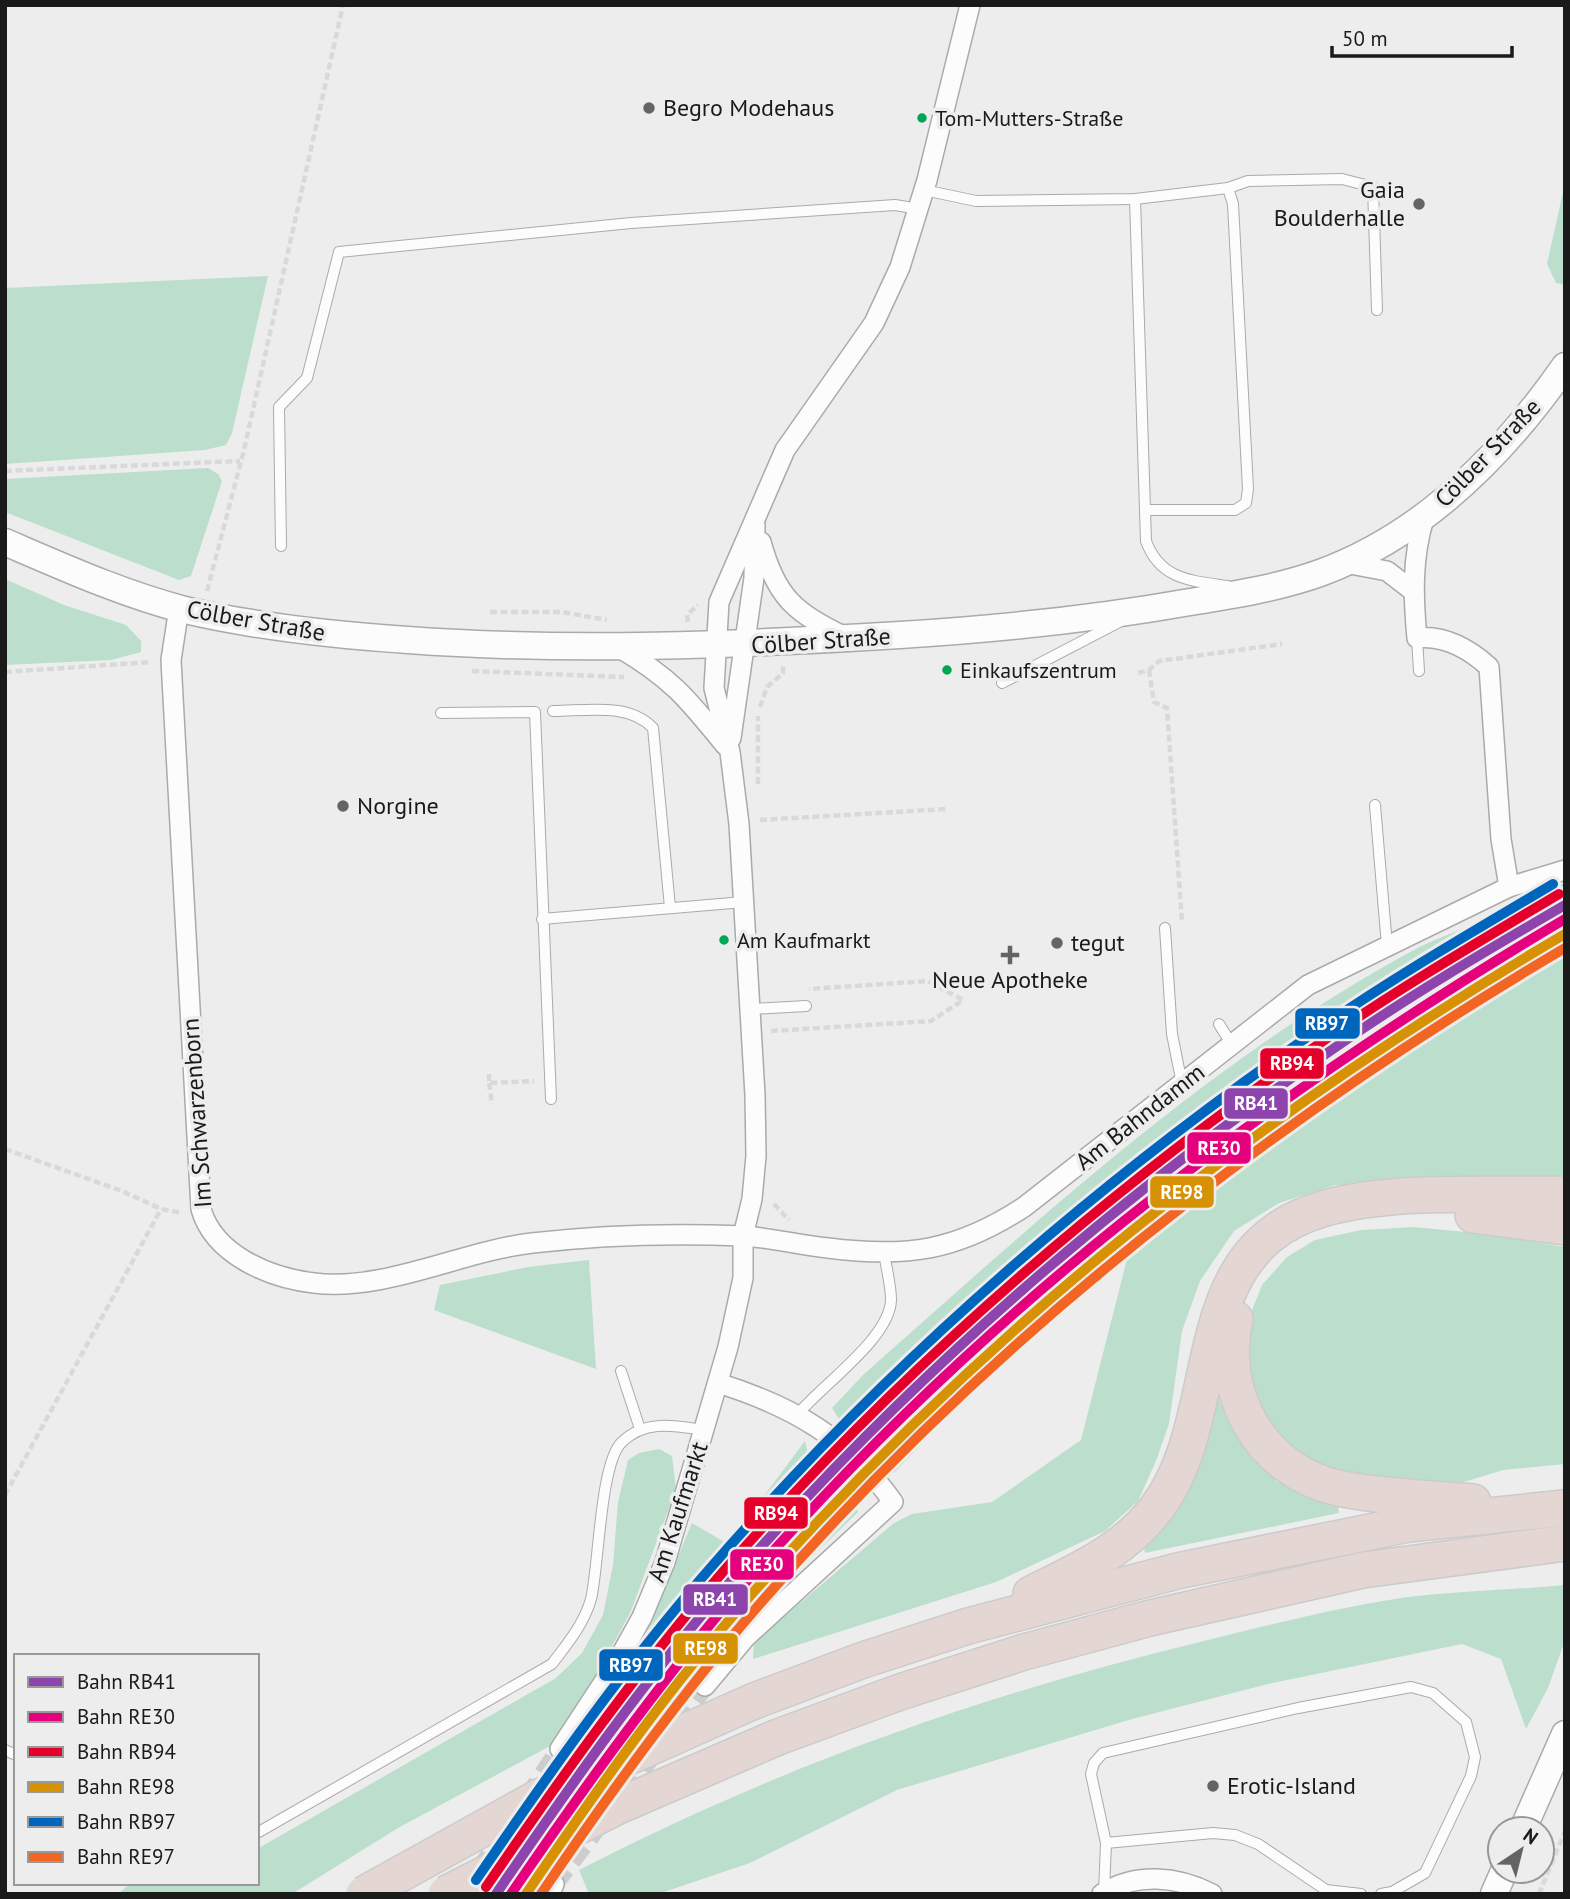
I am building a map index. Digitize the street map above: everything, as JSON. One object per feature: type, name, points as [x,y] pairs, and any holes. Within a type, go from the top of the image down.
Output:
[{"type":"highway","points":[[968,1626],[1103,1558],[1140,1528],[1156,1510],[1170,1488],[1190,1441],[1214,1327],[1224,1297],[1254,1253],[1285,1227],[1321,1210],[1396,1198],[1565,1194]]},
{"type":"highway","points":[[1552,1508],[1339,1488],[1302,1475],[1270,1451],[1246,1419],[1232,1378],[1231,1335],[1244,1293],[1269,1258],[1304,1233],[1343,1218],[1406,1210],[1507,1217],[1565,1227]]},
{"type":"highway","points":[[364,1894],[541,1796],[611,1762],[754,1701],[968,1626],[1177,1571],[1289,1546],[1409,1524],[1552,1508]]},
{"type":"highway","points":[[446,1894],[617,1807],[778,1737],[950,1676],[1150,1618],[1363,1570],[1553,1543]]},
{"type":"street","points":[[716,646],[719,602],[785,450],[874,323],[900,267],[921,199],[970,5]]},
{"type":"street","name":"Cölber Straße","points":[[5,542],[76,572],[190,611],[343,635],[493,646],[617,634],[716,646],[745,646],[981,630],[1136,612],[1258,590],[1320,573],[1343,563],[1383,544],[1424,518],[1486,463],[1523,423],[1565,366]]},
{"type":"street","points":[[755,517],[769,569],[779,591],[799,612],[848,638]]},
{"type":"street","points":[[745,646],[754,578],[755,517]]},
{"type":"street","points":[[1424,518],[1415,546],[1413,591],[1417,638],[1429,636],[1457,645],[1472,652],[1489,667],[1501,839],[1509,887]]},
{"type":"street","points":[[1343,563],[1387,571],[1413,591]]},
{"type":"street","name":"Im Schwarzenborn","points":[[190,611],[171,660],[201,1209],[205,1223],[221,1243],[259,1268],[283,1278],[316,1284],[377,1278],[530,1243],[664,1235],[743,1236]]},
{"type":"street","points":[[617,634],[681,691],[730,752]]},
{"type":"street","name":"Am Kaufmarkt","points":[[560,1749],[642,1617],[665,1562],[718,1383],[743,1278],[743,1236],[752,1199],[756,1156],[752,1009],[730,752],[714,688],[716,646]]},
{"type":"street","name":"Am Kaufmarkt","points":[[730,752],[745,646]]},
{"type":"street","name":"Am Bahndamm","points":[[743,1236],[827,1248],[884,1252],[933,1248],[964,1241],[992,1228],[1024,1207],[1307,985],[1509,887],[1565,870]]},
{"type":"street","points":[[705,1686],[746,1637],[893,1502],[873,1473],[839,1440],[797,1415],[718,1383]]},
{"type":"street","points":[[1529,1815],[1565,1734]]},
{"type":"street","points":[[1103,1893],[1130,1881],[1155,1878],[1192,1884],[1212,1894]]},
{"type":"lane","points":[[281,546],[279,407],[307,379],[340,252],[631,223],[895,205],[921,199],[1135,199],[1228,188],[1248,181],[1342,179],[1373,187],[1377,310]]},
{"type":"lane","points":[[1145,510],[1235,510],[1246,503],[1248,489],[1233,204],[1228,188]]},
{"type":"lane","points":[[1135,199],[1146,541],[1151,554],[1171,575],[1258,590]]},
{"type":"lane","points":[[1002,683],[1101,634],[1136,612]]},
{"type":"lane","points":[[1417,638],[1419,671]]},
{"type":"lane","points":[[553,711],[627,711],[642,717],[653,727],[670,907]]},
{"type":"lane","points":[[441,713],[535,712],[551,1099]]},
{"type":"lane","points":[[1375,805],[1387,946]]},
{"type":"lane","points":[[542,919],[744,902]]},
{"type":"lane","points":[[1165,928],[1172,1034],[1182,1084]]},
{"type":"lane","points":[[752,1009],[806,1006]]},
{"type":"lane","points":[[1219,1024],[1232,1045]]},
{"type":"lane","points":[[797,1415],[816,1392],[883,1328],[891,1301],[884,1252]]},
{"type":"lane","points":[[621,1371],[640,1429]]},
{"type":"lane","points":[[259,1832],[552,1664],[575,1635],[590,1600],[615,1454],[621,1443],[640,1429],[656,1425],[704,1430]]},
{"type":"lane","points":[[1103,1893],[1105,1843],[1091,1774],[1094,1763],[1104,1753],[1298,1708],[1411,1687],[1433,1693],[1452,1707],[1466,1723],[1475,1757],[1471,1776],[1425,1873],[1392,1892],[1381,1894]]},
{"type":"lane","points":[[1105,1843],[1213,1833],[1235,1835],[1258,1844],[1326,1890],[1362,1894]]},
{"type":"path","points":[[190,611],[240,461],[343,5]]},
{"type":"path","points":[[5,471],[240,461]]},
{"type":"path","points":[[490,612],[562,612],[617,634]]},
{"type":"path","points":[[678,619],[687,615]]},
{"type":"path","points":[[758,792],[758,713],[767,687],[783,673],[782,643]]},
{"type":"path","points":[[1138,673],[1149,670],[1159,661],[1282,644]]},
{"type":"path","points":[[5,672],[136,664]]},
{"type":"path","points":[[1149,670],[1154,702],[1167,708],[1182,925]]},
{"type":"path","points":[[758,806],[759,833]]},
{"type":"path","points":[[758,820],[947,809]]},
{"type":"path","points":[[772,1042],[771,1029],[931,1021],[962,1000],[928,981],[804,989]]},
{"type":"path","points":[[489,1074],[492,1104]]},
{"type":"path","points":[[489,1083],[552,1080]]},
{"type":"path","points":[[5,1149],[122,1191],[161,1209],[183,1213],[201,1209]]},
{"type":"path","points":[[773,1200],[776,1209],[797,1225]]},
{"type":"path","points":[[5,1495],[161,1209]]},
{"type":"path","points":[[1539,1894],[1565,1831]]},
{"type":"green space","points":[[1565,183],[1565,285],[1556,283],[1547,264]]},
{"type":"green space","points":[[268,276],[232,433],[226,445],[205,450],[5,464],[5,288]]},
{"type":"green space","points":[[208,468],[218,474],[222,481],[191,576],[179,580],[5,512],[5,479]]},
{"type":"green space","points":[[5,579],[64,605],[126,625],[141,641],[141,652],[111,660],[5,665]]},
{"type":"green space","points":[[1565,883],[1565,890],[1419,970],[1197,1125],[1112,1191],[847,1432],[832,1408],[863,1375],[1058,1203],[1193,1094],[1263,1043],[1410,952]]},
{"type":"green space","points":[[1565,929],[1565,1183],[1335,1185],[1279,1203],[1234,1231],[1200,1281],[1182,1331],[1169,1424],[1156,1461],[1138,1501],[1105,1531],[996,1582],[753,1659],[754,1642],[894,1523],[912,1514],[992,1502],[1081,1440],[1129,1251],[1067,1291],[894,1473],[878,1461],[923,1408],[1041,1303],[1185,1185],[1520,955]]},
{"type":"green space","points":[[1414,1227],[1486,1234],[1565,1247],[1565,1464],[1503,1470],[1451,1486],[1402,1486],[1308,1467],[1259,1412],[1240,1341],[1262,1285],[1287,1257],[1315,1240],[1361,1230]]},
{"type":"green space","points":[[589,1260],[596,1369],[434,1310],[440,1285],[528,1267]]},
{"type":"green space","points":[[1216,1393],[1233,1431],[1276,1481],[1338,1504],[1339,1513],[1145,1553],[1143,1543]]},
{"type":"green space","points":[[805,1441],[811,1466],[650,1664],[639,1650],[692,1523],[728,1544]]},
{"type":"green space","points":[[659,1449],[672,1456],[676,1489],[631,1611],[581,1704],[550,1746],[398,1828],[292,1894],[118,1894],[129,1885],[259,1885],[259,1848],[556,1678],[582,1653],[603,1615],[613,1565],[618,1502],[628,1460],[639,1453]]},
{"type":"green space","points":[[851,1491],[858,1512],[737,1630],[706,1673],[683,1684],[763,1584]]},
{"type":"green space","points":[[1565,1585],[1565,1640],[1548,1688],[1526,1729],[1501,1659],[1462,1644],[1268,1684],[1132,1719],[897,1790],[750,1863],[658,1894],[589,1894],[579,1870],[730,1798],[807,1766],[885,1736],[1043,1684],[1204,1641],[1352,1607],[1401,1598]]},
{"type":"tunnel","points":[[554,1884],[705,1686]]},
{"type":"tunnel","points":[[479,1871],[560,1749]]},
{"type":"rail line","name":"RB97","points":[[476,1880],[590,1719],[681,1603],[781,1490],[924,1346],[1076,1212],[1236,1088],[1376,991],[1553,884]]},
{"type":"rail line","name":"RB94","points":[[486,1887],[600,1727],[690,1610],[790,1498],[860,1425],[933,1355],[1007,1287],[1084,1222],[1244,1098],[1383,1001],[1559,894]]},
{"type":"rail line","name":"RB41","points":[[496,1894],[609,1734],[699,1618],[799,1506],[941,1364],[1015,1296],[1092,1231],[1251,1107],[1389,1011],[1565,905]]},
{"type":"rail line","name":"RE30","points":[[511,1894],[620,1740],[708,1627],[829,1491],[924,1396],[1022,1306],[1124,1221],[1229,1140],[1338,1063],[1565,919]]},
{"type":"rail line","name":"RE98","points":[[526,1894],[634,1741],[690,1667],[750,1596],[841,1497],[935,1404],[1031,1315],[1131,1232],[1234,1152],[1340,1076],[1565,934]]},
{"type":"rail line","name":"RE97","points":[[541,1894],[645,1747],[729,1640],[846,1509],[939,1416],[1035,1328],[1134,1244],[1238,1165],[1344,1089],[1565,948]]},
{"type":"place","name":"Begro Modehaus","points":[[649,108]]},
{"type":"place","name":"Tom-Mutters-Straße","points":[[922,118]]},
{"type":"place","name":"Gaia Boulderhalle","points":[[1419,204]]},
{"type":"place","name":"Einkaufszentrum","points":[[947,670]]},
{"type":"place","name":"Norgine","points":[[343,806]]},
{"type":"place","name":"Am Kaufmarkt","points":[[724,940]]},
{"type":"place","name":"tegut","points":[[1057,943]]},
{"type":"place","name":"Neue Apotheke","points":[[1010,955]]},
{"type":"place","name":"Erotic-Island","points":[[1213,1786]]}]
